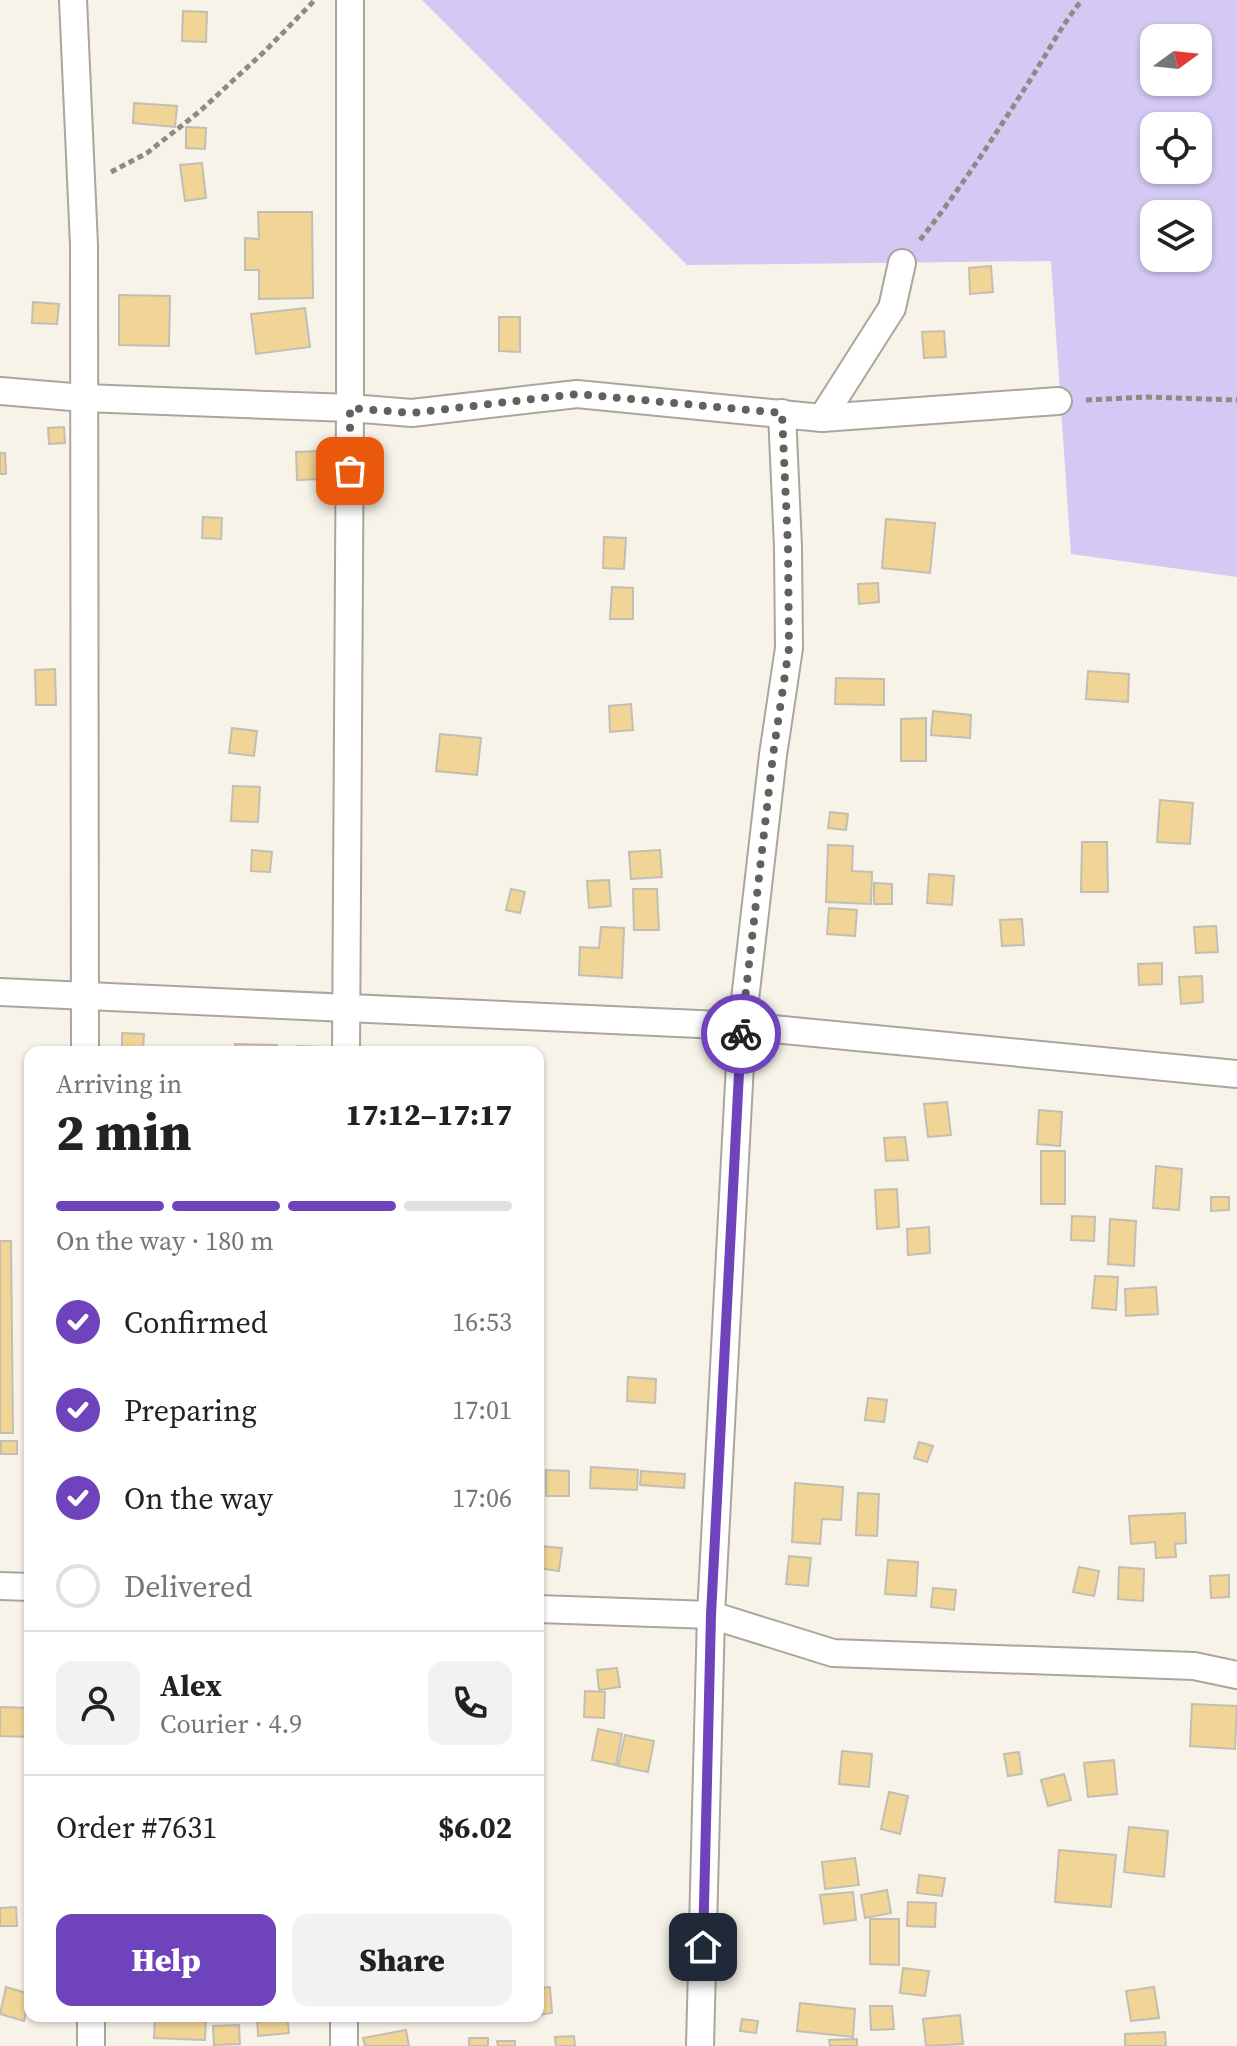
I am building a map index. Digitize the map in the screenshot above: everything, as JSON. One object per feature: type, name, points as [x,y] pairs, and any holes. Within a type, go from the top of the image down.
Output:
[{"type":"street","points":[[73,0],[81,187],[84,398],[85,1046]]},
{"type":"street","points":[[346,1046],[350,0]]},
{"type":"street","points":[[822,418],[892,308],[902,263]]},
{"type":"street","points":[[0,391],[84,398],[412,413],[577,394],[822,418],[1058,401]]},
{"type":"street","points":[[700,2046],[711,1615],[742,1026],[773,755],[789,648],[782,413]]},
{"type":"street","points":[[0,992],[742,1026],[1237,1074]]},
{"type":"street","points":[[0,1586],[24,1587]]},
{"type":"street","points":[[544,1609],[711,1615],[833,1653],[1194,1666],[1237,1675]]},
{"type":"street","points":[[91,2022],[91,2046]]},
{"type":"street","points":[[344,2022],[344,2046]]},
{"type":"path","points":[[81,187],[147,153],[199,112],[315,0]]},
{"type":"path","points":[[902,263],[941,214],[1082,0]]},
{"type":"path","points":[[1058,401],[1146,397],[1237,400]]},
{"type":"shaded area","points":[[422,0],[1237,0],[1237,577],[1071,554],[1051,261],[687,265]]},
{"type":"building","points":[[183,11],[207,12],[206,42],[182,41]]},
{"type":"building","points":[[134,103],[177,106],[175,127],[133,123]]},
{"type":"building","points":[[186,127],[206,128],[205,149],[186,148]]},
{"type":"building","points":[[202,163],[206,198],[185,201],[180,165]]},
{"type":"building","points":[[258,212],[312,212],[313,298],[259,299],[259,270],[245,270],[245,238],[259,239]]},
{"type":"building","points":[[991,266],[993,292],[970,294],[969,268]]},
{"type":"building","points":[[119,295],[170,296],[169,346],[119,345]]},
{"type":"building","points":[[33,302],[59,304],[57,324],[32,323]]},
{"type":"building","points":[[305,308],[310,347],[256,354],[251,314]]},
{"type":"building","points":[[499,317],[520,317],[520,352],[499,351]]},
{"type":"building","points":[[944,331],[946,357],[924,358],[922,332]]},
{"type":"building","points":[[64,427],[65,443],[49,444],[48,428]]},
{"type":"building","points":[[320,451],[322,479],[297,480],[296,452]]},
{"type":"building","points":[[0,453],[5,453],[6,474],[0,474]]},
{"type":"building","points":[[203,517],[222,518],[221,539],[202,538]]},
{"type":"building","points":[[886,519],[935,523],[930,573],[882,568]]},
{"type":"building","points":[[604,537],[626,538],[624,569],[603,568]]},
{"type":"building","points":[[878,583],[879,602],[859,604],[858,584]]},
{"type":"building","points":[[612,587],[633,588],[633,619],[610,619]]},
{"type":"building","points":[[55,669],[56,705],[36,705],[35,670]]},
{"type":"building","points":[[1088,671],[1129,674],[1128,702],[1086,699]]},
{"type":"building","points":[[836,678],[884,679],[884,705],[835,704]]},
{"type":"building","points":[[631,704],[633,730],[610,732],[609,706]]},
{"type":"building","points":[[933,711],[971,715],[970,738],[931,735]]},
{"type":"building","points":[[926,718],[926,761],[901,761],[901,719]]},
{"type":"building","points":[[232,728],[257,731],[254,756],[229,753]]},
{"type":"building","points":[[440,734],[481,738],[477,775],[436,771]]},
{"type":"building","points":[[233,786],[260,787],[258,822],[231,821]]},
{"type":"building","points":[[1160,800],[1193,803],[1190,844],[1157,842]]},
{"type":"building","points":[[830,812],[848,814],[846,830],[828,828]]},
{"type":"building","points":[[1082,842],[1107,842],[1108,892],[1081,892]]},
{"type":"building","points":[[828,845],[853,846],[852,871],[872,872],[871,904],[826,902]]},
{"type":"building","points":[[252,850],[272,852],[270,872],[251,871]]},
{"type":"building","points":[[660,850],[662,877],[631,879],[629,852]]},
{"type":"building","points":[[929,874],[954,876],[952,905],[927,903]]},
{"type":"building","points":[[609,880],[611,906],[589,908],[587,881]]},
{"type":"building","points":[[874,883],[892,884],[892,904],[874,904]]},
{"type":"building","points":[[511,889],[525,892],[520,913],[506,910]]},
{"type":"building","points":[[633,889],[657,889],[659,930],[634,930]]},
{"type":"building","points":[[829,908],[857,910],[855,936],[827,934]]},
{"type":"building","points":[[1022,919],[1024,945],[1002,946],[1000,920]]},
{"type":"building","points":[[1216,926],[1218,952],[1196,953],[1194,927]]},
{"type":"building","points":[[601,927],[624,928],[622,978],[579,975],[580,947],[599,948]]},
{"type":"building","points":[[1162,963],[1162,984],[1139,985],[1138,964]]},
{"type":"building","points":[[1202,976],[1203,1002],[1181,1004],[1179,977]]},
{"type":"building","points":[[122,1033],[144,1034],[143,1046],[122,1046]]},
{"type":"building","points":[[235,1044],[277,1045],[277,1046]]},
{"type":"building","points":[[947,1102],[951,1135],[928,1137],[924,1104]]},
{"type":"building","points":[[1039,1110],[1062,1112],[1060,1146],[1037,1144]]},
{"type":"building","points":[[905,1137],[908,1160],[886,1161],[884,1138]]},
{"type":"building","points":[[1041,1151],[1065,1151],[1065,1204],[1041,1204]]},
{"type":"building","points":[[1156,1166],[1182,1169],[1179,1210],[1153,1208]]},
{"type":"building","points":[[897,1189],[899,1227],[877,1229],[875,1190]]},
{"type":"building","points":[[1211,1197],[1229,1197],[1229,1210],[1211,1211]]},
{"type":"building","points":[[1072,1216],[1095,1217],[1094,1241],[1071,1240]]},
{"type":"building","points":[[1110,1219],[1136,1221],[1134,1266],[1108,1264]]},
{"type":"building","points":[[929,1227],[930,1253],[908,1255],[907,1229]]},
{"type":"building","points":[[0,1241],[11,1241],[13,1433],[0,1433]]},
{"type":"building","points":[[1095,1276],[1118,1277],[1116,1310],[1092,1308]]},
{"type":"building","points":[[1156,1287],[1158,1314],[1126,1316],[1125,1289]]},
{"type":"building","points":[[628,1377],[656,1379],[655,1403],[627,1401]]},
{"type":"building","points":[[868,1398],[887,1400],[884,1422],[865,1420]]},
{"type":"building","points":[[1,1441],[17,1441],[17,1454],[1,1454]]},
{"type":"building","points":[[919,1442],[933,1446],[927,1462],[914,1458]]},
{"type":"building","points":[[591,1467],[638,1470],[637,1490],[590,1488]]},
{"type":"building","points":[[546,1470],[569,1471],[569,1496],[546,1496]]},
{"type":"building","points":[[641,1471],[685,1474],[684,1488],[640,1485]]},
{"type":"building","points":[[795,1483],[843,1487],[841,1520],[822,1519],[820,1544],[792,1542]]},
{"type":"building","points":[[858,1493],[879,1494],[877,1536],[856,1535]]},
{"type":"building","points":[[1185,1513],[1186,1543],[1175,1544],[1176,1557],[1156,1558],[1155,1542],[1131,1544],[1129,1516]]},
{"type":"building","points":[[544,1546],[562,1548],[559,1571],[544,1569]]},
{"type":"building","points":[[789,1556],[811,1558],[808,1586],[786,1584]]},
{"type":"building","points":[[888,1560],[918,1562],[916,1596],[885,1594]]},
{"type":"building","points":[[1079,1567],[1099,1571],[1094,1596],[1073,1592]]},
{"type":"building","points":[[1119,1567],[1144,1569],[1143,1601],[1118,1599]]},
{"type":"building","points":[[1229,1575],[1229,1597],[1211,1598],[1210,1576]]},
{"type":"building","points":[[933,1588],[956,1590],[954,1610],[931,1607]]},
{"type":"building","points":[[617,1668],[620,1687],[599,1690],[597,1670]]},
{"type":"building","points":[[585,1691],[605,1692],[604,1718],[584,1717]]},
{"type":"building","points":[[1192,1704],[1237,1706],[1235,1749],[1190,1746]]},
{"type":"building","points":[[0,1707],[24,1708],[24,1737],[0,1736]]},
{"type":"building","points":[[598,1729],[622,1734],[616,1765],[592,1760]]},
{"type":"building","points":[[625,1735],[654,1741],[648,1772],[618,1766]]},
{"type":"building","points":[[842,1751],[872,1754],[869,1787],[839,1784]]},
{"type":"building","points":[[1019,1752],[1022,1774],[1008,1776],[1004,1754]]},
{"type":"building","points":[[1114,1760],[1117,1794],[1088,1797],[1084,1763]]},
{"type":"building","points":[[1064,1774],[1071,1800],[1048,1806],[1041,1780]]},
{"type":"building","points":[[889,1792],[908,1796],[900,1834],[881,1829]]},
{"type":"building","points":[[1129,1827],[1168,1831],[1164,1877],[1124,1872]]},
{"type":"building","points":[[1059,1850],[1116,1855],[1111,1907],[1055,1902]]},
{"type":"building","points":[[855,1858],[859,1885],[825,1889],[822,1862]]},
{"type":"building","points":[[919,1875],[945,1878],[942,1896],[917,1893]]},
{"type":"building","points":[[887,1890],[891,1913],[865,1918],[861,1895]]},
{"type":"building","points":[[853,1892],[856,1920],[824,1924],[820,1895]]},
{"type":"building","points":[[908,1902],[936,1903],[935,1927],[907,1926]]},
{"type":"building","points":[[16,1907],[17,1926],[0,1926],[0,1908]]},
{"type":"building","points":[[870,1919],[899,1919],[899,1965],[870,1964]]},
{"type":"building","points":[[903,1968],[929,1971],[925,1996],[900,1993]]},
{"type":"building","points":[[6,1987],[24,1992],[24,2021],[0,2014]]},
{"type":"building","points":[[550,1987],[552,2013],[544,2014],[544,1988]]},
{"type":"building","points":[[1154,1987],[1159,2018],[1131,2021],[1126,1991]]},
{"type":"building","points":[[800,2003],[855,2009],[853,2037],[797,2031]]},
{"type":"building","points":[[870,2006],[892,2006],[894,2029],[871,2030]]},
{"type":"building","points":[[960,2015],[963,2044],[926,2046],[923,2019]]},
{"type":"building","points":[[742,2019],[758,2021],[756,2033],[740,2031]]},
{"type":"building","points":[[155,2022],[206,2022],[205,2040],[154,2038]]},
{"type":"building","points":[[257,2022],[288,2022],[289,2033],[258,2036]]},
{"type":"building","points":[[239,2025],[240,2044],[214,2045],[213,2026]]},
{"type":"building","points":[[406,2030],[409,2046],[365,2046],[363,2038]]},
{"type":"building","points":[[1165,2032],[1166,2046],[1125,2046],[1125,2034]]},
{"type":"building","points":[[574,2036],[575,2046],[556,2046],[555,2037]]},
{"type":"building","points":[[469,2038],[488,2038],[488,2046],[469,2046]]},
{"type":"building","points":[[857,2039],[857,2046],[830,2046],[829,2040]]},
{"type":"building","points":[[497,2041],[515,2041],[515,2046],[498,2046]]},
{"type":"way so far","points":[[350,471],[350,408],[412,413],[577,394],[782,413],[789,648],[773,755],[741,1034]]},
{"type":"route","points":[[703,1947],[711,1615],[741,1034]]}]
